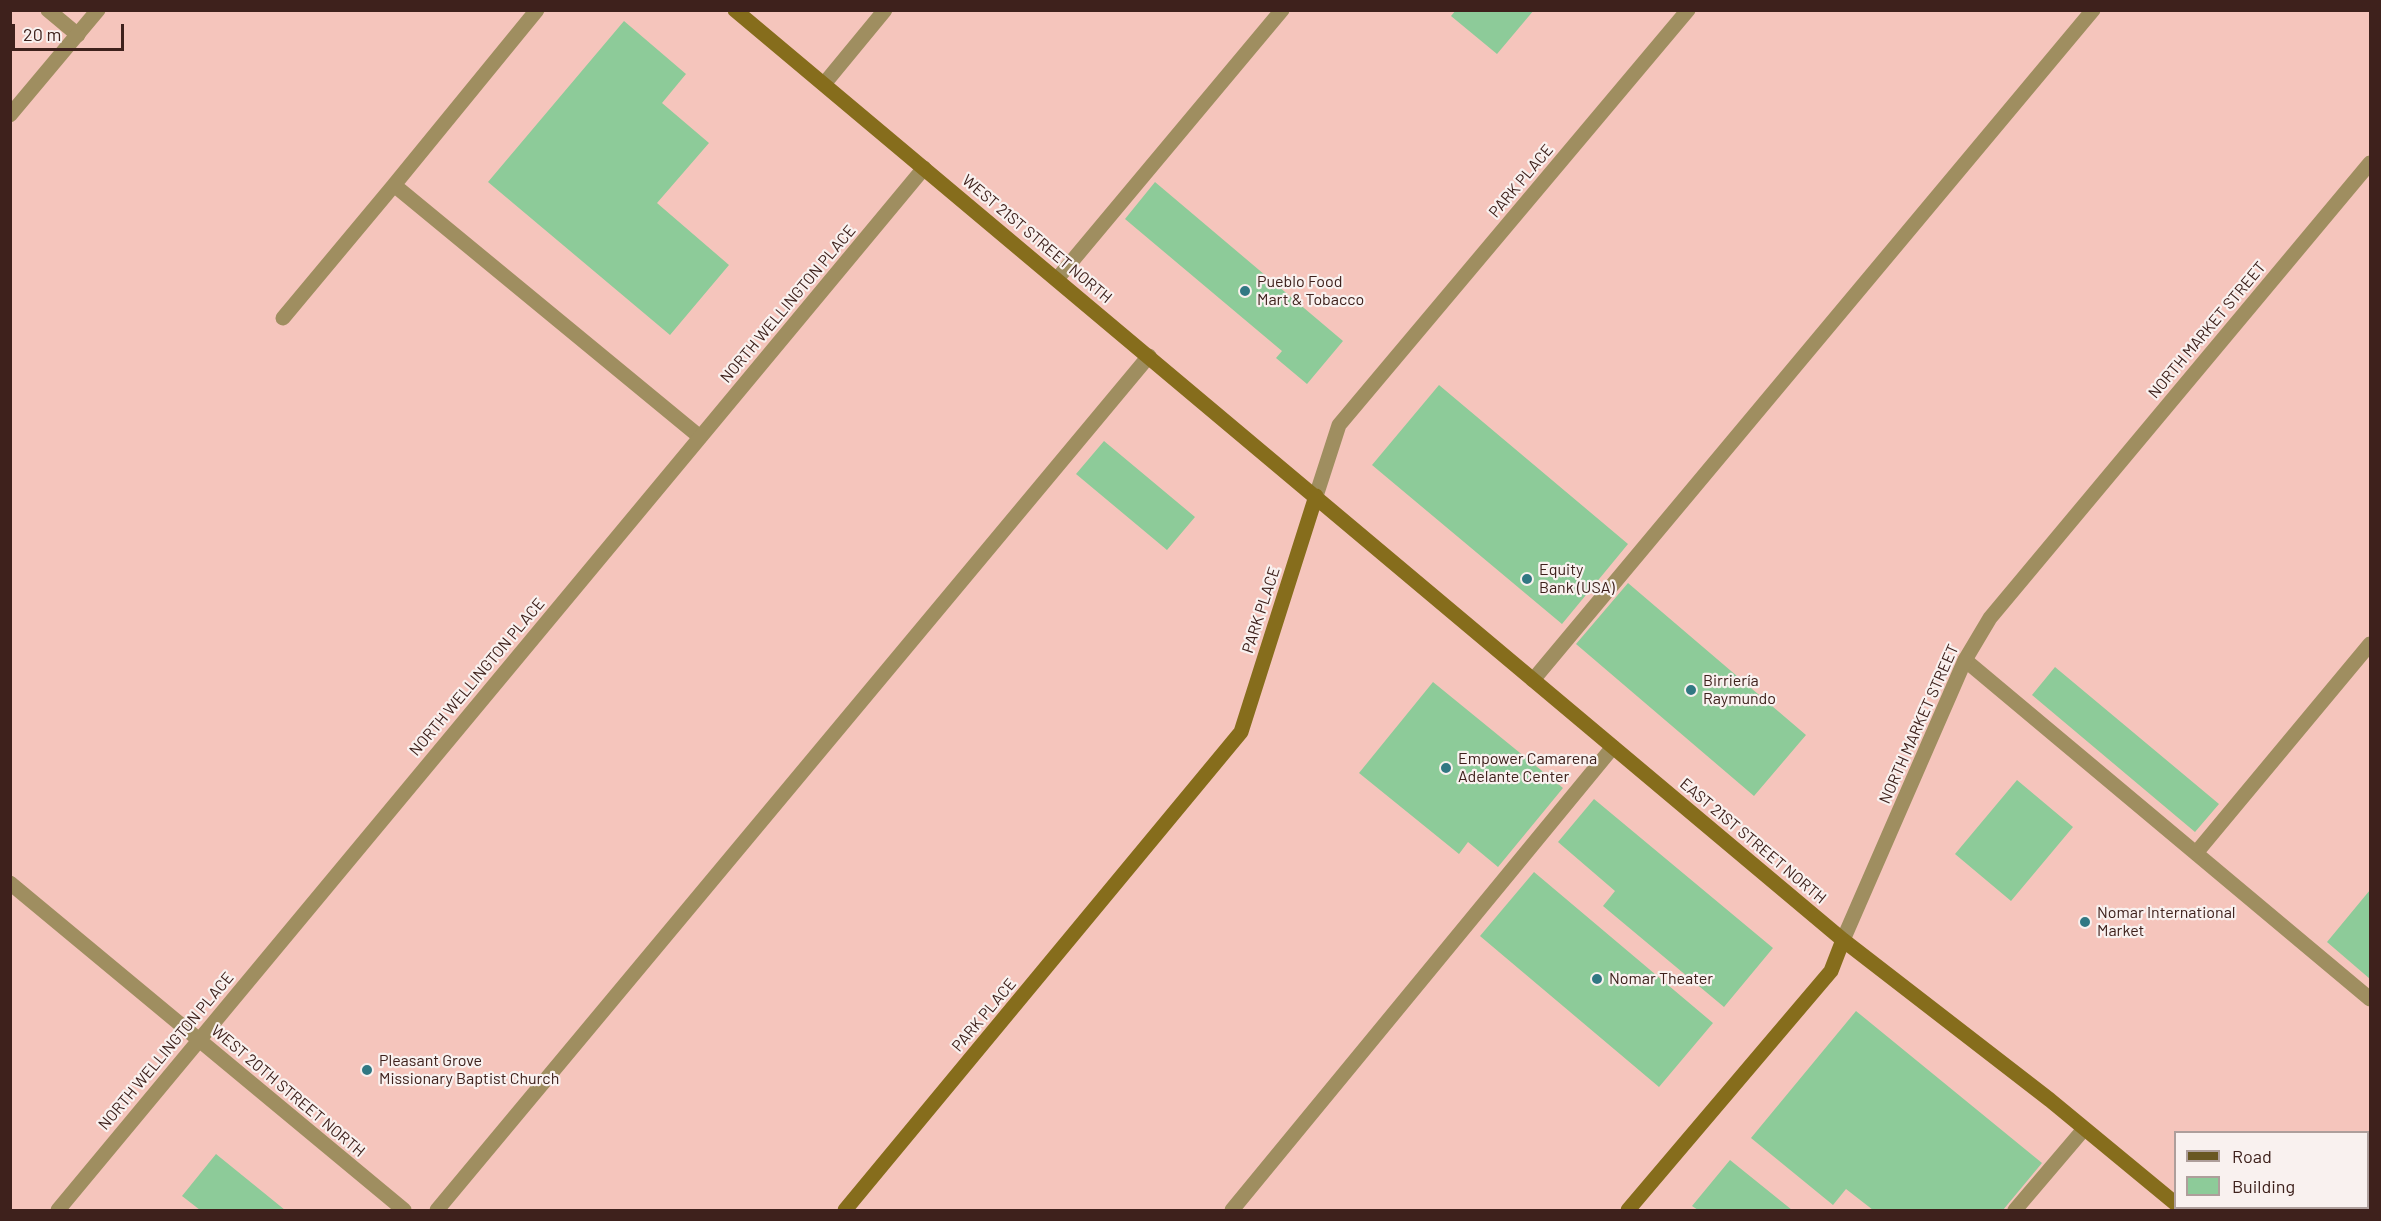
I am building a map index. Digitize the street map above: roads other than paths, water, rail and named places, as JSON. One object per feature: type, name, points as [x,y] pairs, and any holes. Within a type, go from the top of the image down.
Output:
[{"type":"main road","name":"WEST 21ST STREET NORTH","points":[[735,10],[1316,496]]},
{"type":"main road","name":"EAST 21ST STREET NORTH","points":[[1316,496],[1843,940],[2084,1129],[2174,1203]]},
{"type":"main road","name":"PARK PLACE","points":[[846,1210],[1240,732],[1316,496]]},
{"type":"main road","name":"NORTH MARKET STREET","points":[[1628,1210],[1831,971],[1843,940]]},
{"type":"street","points":[[48,10],[78,35]]},
{"type":"street","points":[[10,115],[98,10]]},
{"type":"street","points":[[283,318],[537,10]]},
{"type":"street","points":[[824,84],[885,10]]},
{"type":"street","points":[[1057,279],[1282,10]]},
{"type":"street","name":"PARK PLACE","points":[[1316,496],[1339,425],[1688,10]]},
{"type":"street","points":[[1533,680],[2093,10]]},
{"type":"street","name":"NORTH MARKET STREET","points":[[1843,940],[1965,660],[1990,618],[2370,163]]},
{"type":"street","name":"NORTH WELLINGTON PLACE","points":[[58,1210],[924,168]]},
{"type":"street","points":[[394,185],[700,437]]},
{"type":"street","points":[[437,1210],[1149,356]]},
{"type":"street","points":[[2196,853],[2370,644]]},
{"type":"street","points":[[1965,660],[2370,999]]},
{"type":"street","points":[[1232,1210],[1613,747]]},
{"type":"street","name":"WEST 20TH STREET NORTH","points":[[10,883],[404,1210]]},
{"type":"street","points":[[2015,1210],[2084,1129]]},
{"type":"place","name":"Pueblo Food Mart & Tobacco","points":[[1245,291]]},
{"type":"place","name":"Equity Bank (USA)","points":[[1527,579]]},
{"type":"place","name":"Birriería Raymundo","points":[[1691,690]]},
{"type":"place","name":"Empower Camarena Adelante Center","points":[[1446,768]]},
{"type":"place","name":"Nomar International Market","points":[[2085,922]]},
{"type":"place","name":"Nomar Theater","points":[[1597,979]]},
{"type":"place","name":"Pleasant Grove Missionary Baptist Church","points":[[367,1070]]}]
